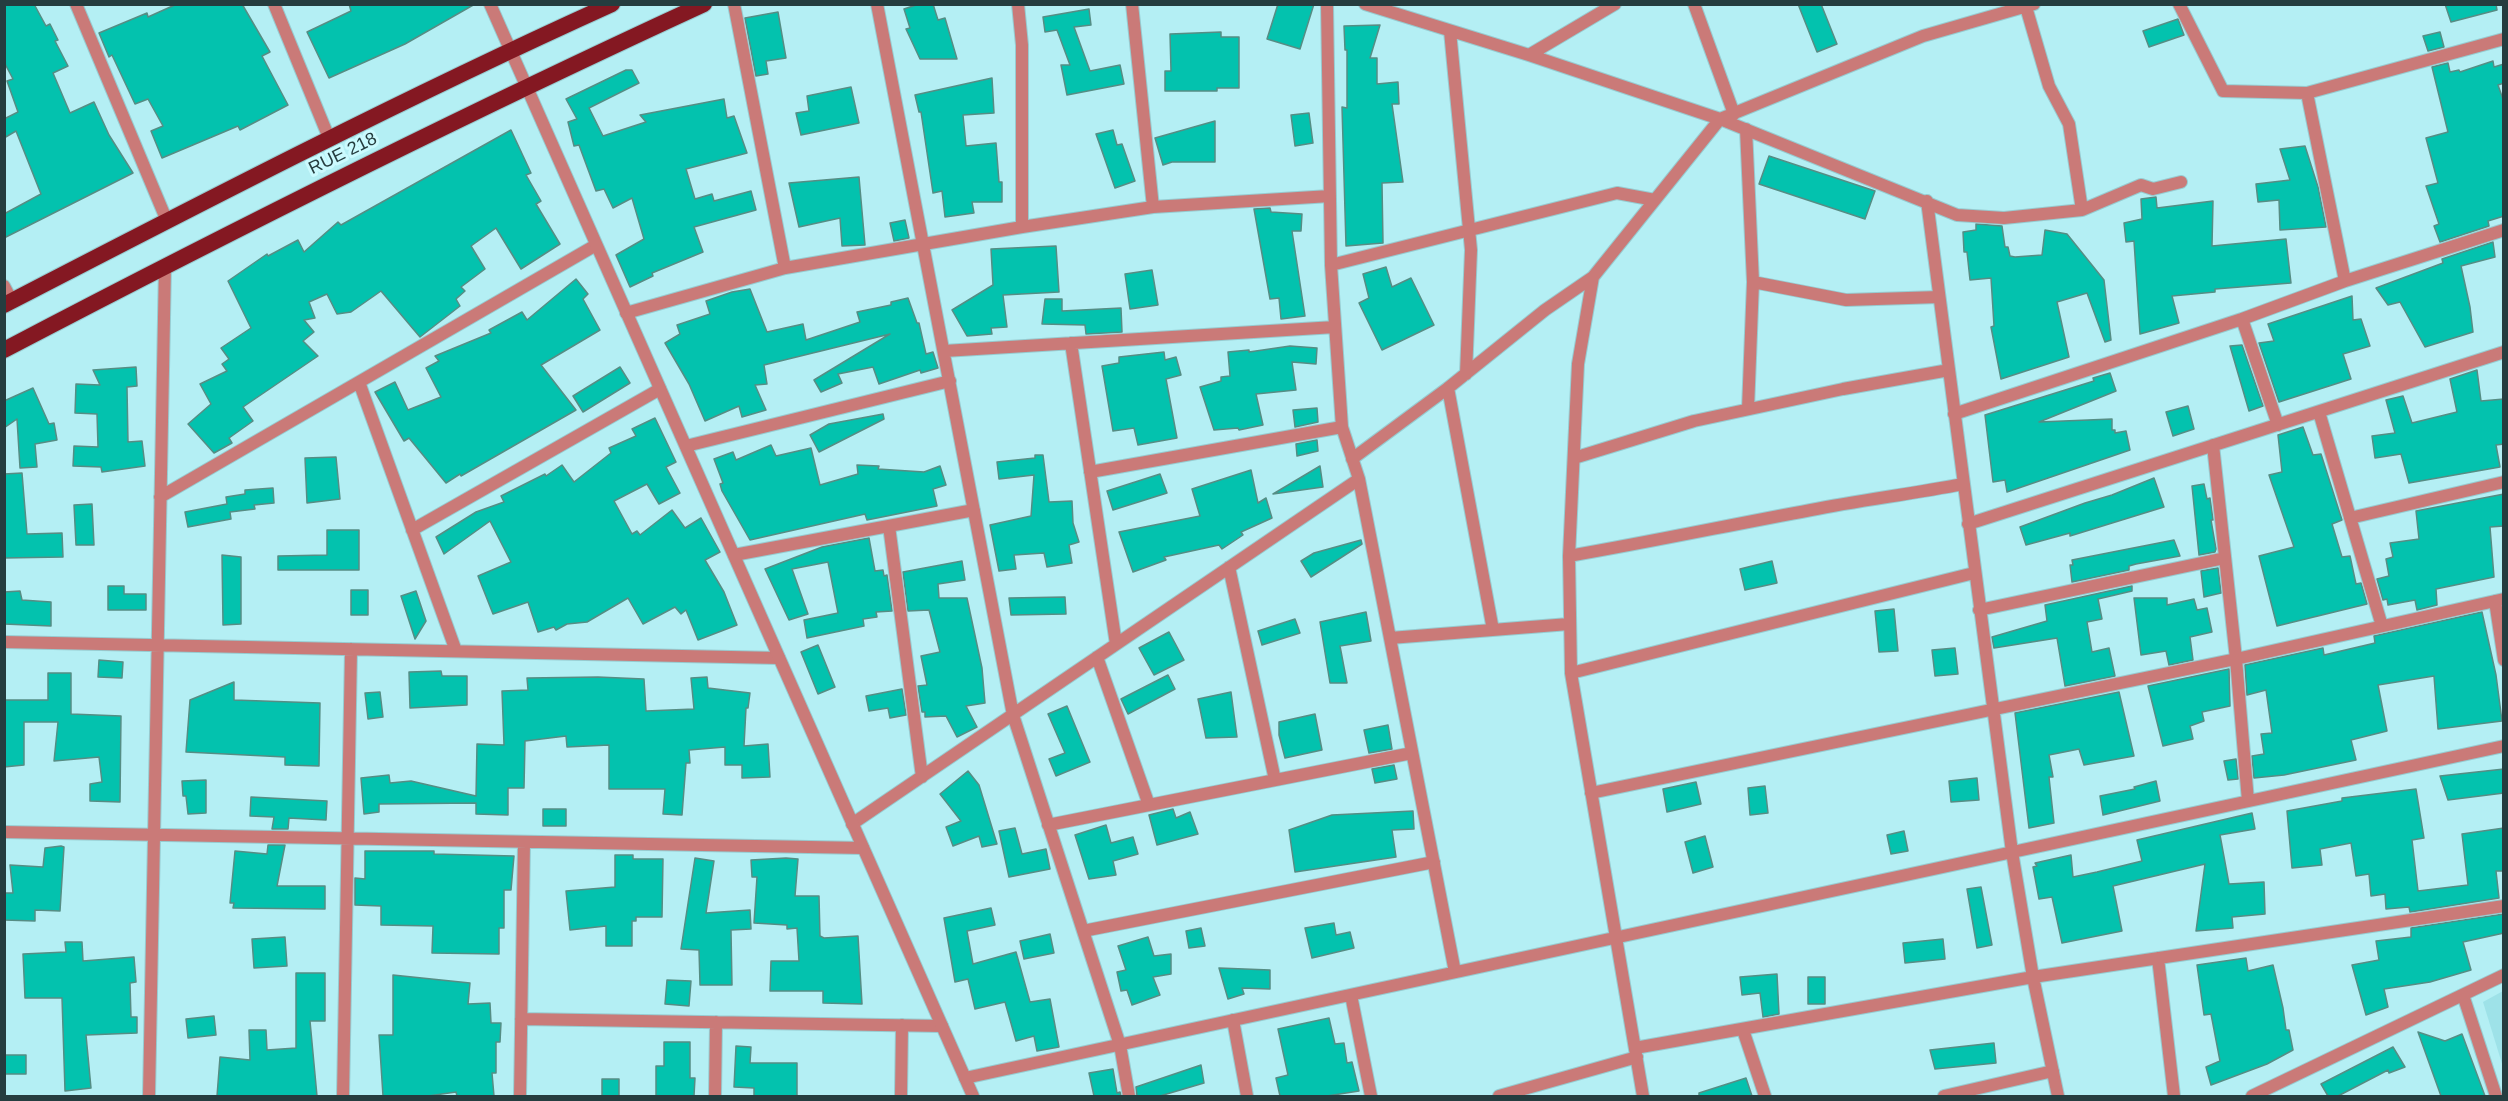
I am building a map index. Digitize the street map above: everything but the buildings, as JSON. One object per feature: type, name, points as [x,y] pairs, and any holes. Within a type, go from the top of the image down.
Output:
[{"type":"highway","name":"RUE 218","points":[[7,297],[167,221],[329,138],[510,50],[612,4]]},
{"type":"highway","name":"RUE 218","points":[[4,350],[165,266],[526,86],[704,4]]},
{"type":"street","points":[[76,4],[167,221]]},
{"type":"street","points":[[274,4],[329,138]]},
{"type":"street","points":[[490,4],[973,1096]]},
{"type":"street","points":[[734,4],[785,268]]},
{"type":"street","points":[[877,4],[1013,715],[1120,1045],[1129,1096]]},
{"type":"street","points":[[1018,4],[1022,45],[1022,227]]},
{"type":"street","points":[[1131,4],[1153,207]]},
{"type":"street","points":[[1327,4],[1331,265],[1342,427],[1359,479],[1455,972]]},
{"type":"street","points":[[1365,4],[1720,119],[1957,215],[2004,218],[2082,210],[2141,185],[2153,189],[2181,182]]},
{"type":"street","points":[[1528,55],[1615,4]]},
{"type":"street","points":[[1694,4],[1734,114]]},
{"type":"street","points":[[2179,4],[2223,91],[2307,93],[2504,39]]},
{"type":"street","points":[[1352,459],[1448,388],[1545,310],[1593,277],[1720,119],[1923,36],[2030,6],[2049,86],[2069,124],[2082,210]]},
{"type":"street","points":[[1450,31],[1471,250],[1466,374]]},
{"type":"street","points":[[2307,93],[2345,281]]},
{"type":"street","points":[[1746,129],[1753,282],[1748,409]]},
{"type":"street","points":[[1331,265],[1617,193],[1655,200]]},
{"type":"street","points":[[627,313],[785,268],[1022,227],[1153,207],[1330,196]]},
{"type":"street","points":[[1927,201],[1978,610],[2012,852],[2033,977],[2058,1096]]},
{"type":"street","points":[[1954,414],[2242,319],[2345,281],[2504,230]]},
{"type":"street","points":[[160,497],[596,245]]},
{"type":"street","points":[[149,1096],[165,266]]},
{"type":"street","points":[[1593,277],[1578,364],[1569,556],[1571,673],[1643,1096]]},
{"type":"street","points":[[1753,282],[1846,300],[1939,297]]},
{"type":"street","points":[[2242,319],[2278,425]]},
{"type":"street","points":[[944,351],[1335,327]]},
{"type":"street","points":[[1071,343],[1116,644]]},
{"type":"street","points":[[1968,524],[2504,352]]},
{"type":"street","points":[[1574,458],[1694,421],[1843,389],[1948,370]]},
{"type":"street","points":[[686,446],[950,381]]},
{"type":"street","points":[[359,382],[456,651]]},
{"type":"street","points":[[1448,388],[1493,630]]},
{"type":"street","points":[[412,530],[660,389]]},
{"type":"street","points":[[2319,411],[2382,626]]},
{"type":"street","points":[[1090,472],[1342,427]]},
{"type":"street","points":[[2213,445],[2248,801]]},
{"type":"street","points":[[852,824],[1359,479]]},
{"type":"street","points":[[2350,518],[2504,482]]},
{"type":"street","points":[[1569,556],[1653,542],[1812,509],[1963,484]]},
{"type":"street","points":[[734,555],[974,510]]},
{"type":"street","points":[[889,526],[922,777]]},
{"type":"street","points":[[1978,610],[2225,558]]},
{"type":"street","points":[[1229,567],[1275,780]]},
{"type":"street","points":[[1571,673],[1974,573]]},
{"type":"street","points":[[1592,793],[2235,659],[2499,601],[2504,660]]},
{"type":"street","points":[[1390,638],[1569,624]]},
{"type":"street","points":[[4,642],[779,658]]},
{"type":"street","points":[[343,1096],[351,649]]},
{"type":"street","points":[[1097,657],[1149,805]]},
{"type":"street","points":[[965,1078],[2504,746]]},
{"type":"street","points":[[1048,825],[1412,753]]},
{"type":"street","points":[[4,832],[863,849]]},
{"type":"street","points":[[520,1096],[524,842]]},
{"type":"street","points":[[1083,931],[1434,862]]},
{"type":"street","points":[[1499,1096],[1636,1053],[1743,1030],[2033,977],[2504,906]]},
{"type":"street","points":[[2158,958],[2174,1096]]},
{"type":"street","points":[[2252,1096],[2272,1092],[2504,975]]},
{"type":"street","points":[[1352,995],[1371,1096]]},
{"type":"street","points":[[2463,995],[2496,1096]]},
{"type":"street","points":[[521,1020],[942,1026]]},
{"type":"street","points":[[1233,1020],[1247,1096]]},
{"type":"street","points":[[715,1096],[716,1023]]},
{"type":"street","points":[[900,1096],[902,1025]]},
{"type":"street","points":[[1743,1030],[1765,1096]]},
{"type":"street","points":[[1944,1096],[2053,1071]]},
{"type":"shaded area","points":[[2503,991],[2503,1067],[2483,1002]]}]
